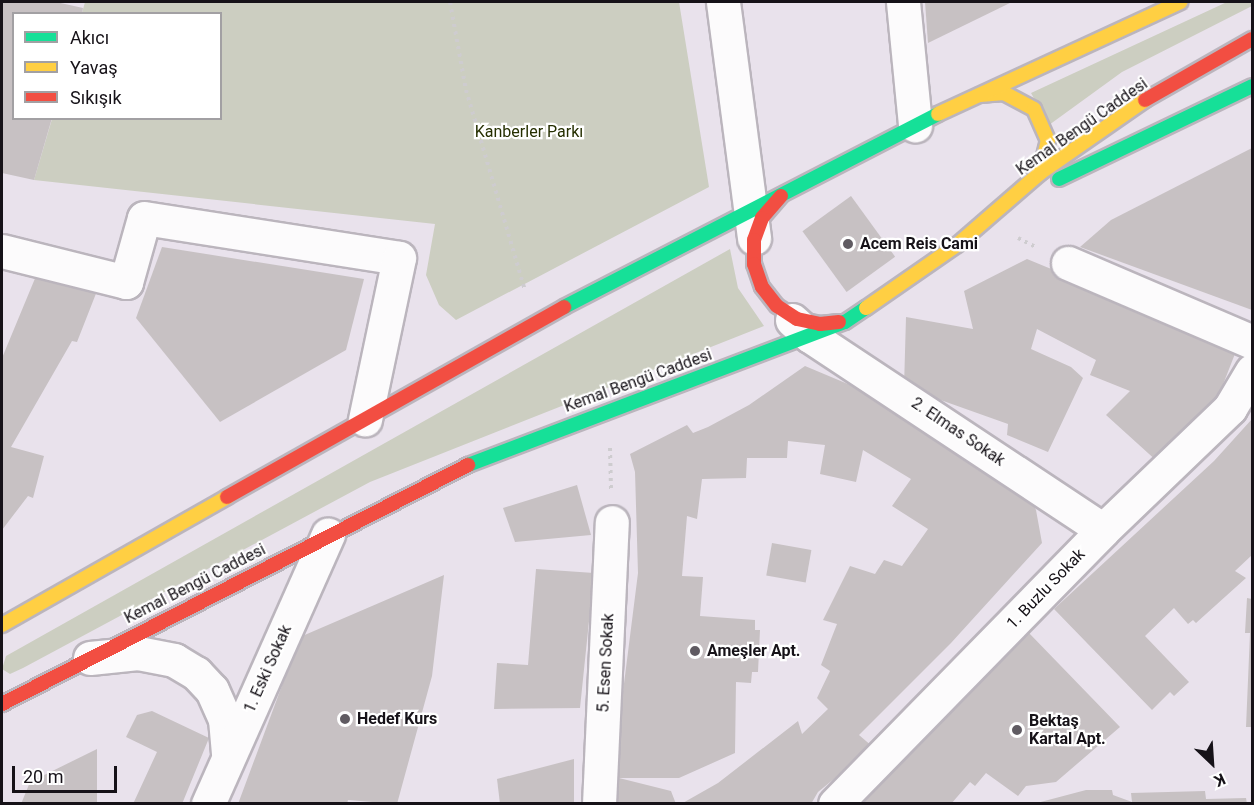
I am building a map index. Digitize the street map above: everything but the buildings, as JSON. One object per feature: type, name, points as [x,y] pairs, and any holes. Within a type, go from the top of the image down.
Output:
[{"type":"main road","points":[[2,625],[535,322],[752,225],[762,218],[777,198],[797,185],[971,98],[1179,2]]},
{"type":"main road","name":"Kemal Bengü Caddesi","points":[[2,704],[465,466],[610,408],[845,322],[870,308],[985,222],[1040,173],[1150,97],[1252,39]]},
{"type":"main road","points":[[1004,206],[1252,86]]},
{"type":"main road","points":[[971,98],[1004,93],[1034,109],[1048,140],[1040,173]]},
{"type":"main road","points":[[752,225],[797,185]]},
{"type":"main road","points":[[752,225],[754,264],[762,287],[777,306],[797,319],[820,324],[845,322]]},
{"type":"street","points":[[723,2],[752,225]]},
{"type":"street","points":[[903,2],[915,125]]},
{"type":"street","points":[[2,251],[126,282],[144,218],[399,258],[365,418]]},
{"type":"street","points":[[1068,263],[1252,342]]},
{"type":"street","name":"2. Elmas Sokak","points":[[777,306],[810,336],[1103,530]]},
{"type":"street","name":"1. Buzlu Sokak","points":[[836,804],[1103,530],[1230,408],[1252,371]]},
{"type":"street","name":"5. Esen Sokak","points":[[599,804],[612,522]]},
{"type":"street","name":"1. Eski Sokak","points":[[208,804],[328,535]]},
{"type":"street","points":[[89,658],[138,653],[174,660],[196,673],[212,690],[225,719],[228,757]]},
{"type":"path","points":[[450,2],[475,123],[535,322]]},
{"type":"path","points":[[985,222],[1068,263]]},
{"type":"path","points":[[610,408],[612,522]]},
{"type":"green space","name":"Kanberler Parkı","points":[[85,2],[679,2],[709,187],[456,320],[439,305],[426,275],[435,224],[34,180],[52,120],[222,120],[222,12],[82,12]]},
{"type":"green space","points":[[1227,2],[1252,2],[1252,6],[1122,72],[1049,125],[1031,93]]},
{"type":"green space","points":[[730,249],[738,288],[764,326],[370,482],[23,668],[10,674],[2,669],[6,656]]},
{"type":"traffic: fast","points":[[1059,179],[1252,86]]},
{"type":"traffic: fast","points":[[564,307],[938,114]]},
{"type":"traffic: fast","points":[[468,465],[845,322],[866,308]]},
{"type":"traffic: slow","points":[[938,114],[1180,2]]},
{"type":"traffic: slow","points":[[980,95],[1004,93],[1034,109],[1048,140],[1040,173]]},
{"type":"traffic: slow","points":[[866,308],[957,245],[1040,173],[1145,100]]},
{"type":"traffic: slow","points":[[2,625],[227,497]]},
{"type":"traffic: jam","points":[[1145,100],[1252,39]]},
{"type":"traffic: jam","points":[[781,196],[762,218],[754,240],[754,264],[762,287],[777,306],[797,319],[820,324],[839,322]]},
{"type":"traffic: jam","points":[[227,497],[564,307]]},
{"type":"traffic: jam","points":[[2,704],[468,465]]},
{"type":"place","name":"Acem Reis Cami","points":[[848,244]]},
{"type":"place","name":"Ameşler Apt.","points":[[695,651]]},
{"type":"place","name":"Hedef Kurs","points":[[345,719]]},
{"type":"place","name":"Bektaş Kartal Apt.","points":[[1017,730]]}]
